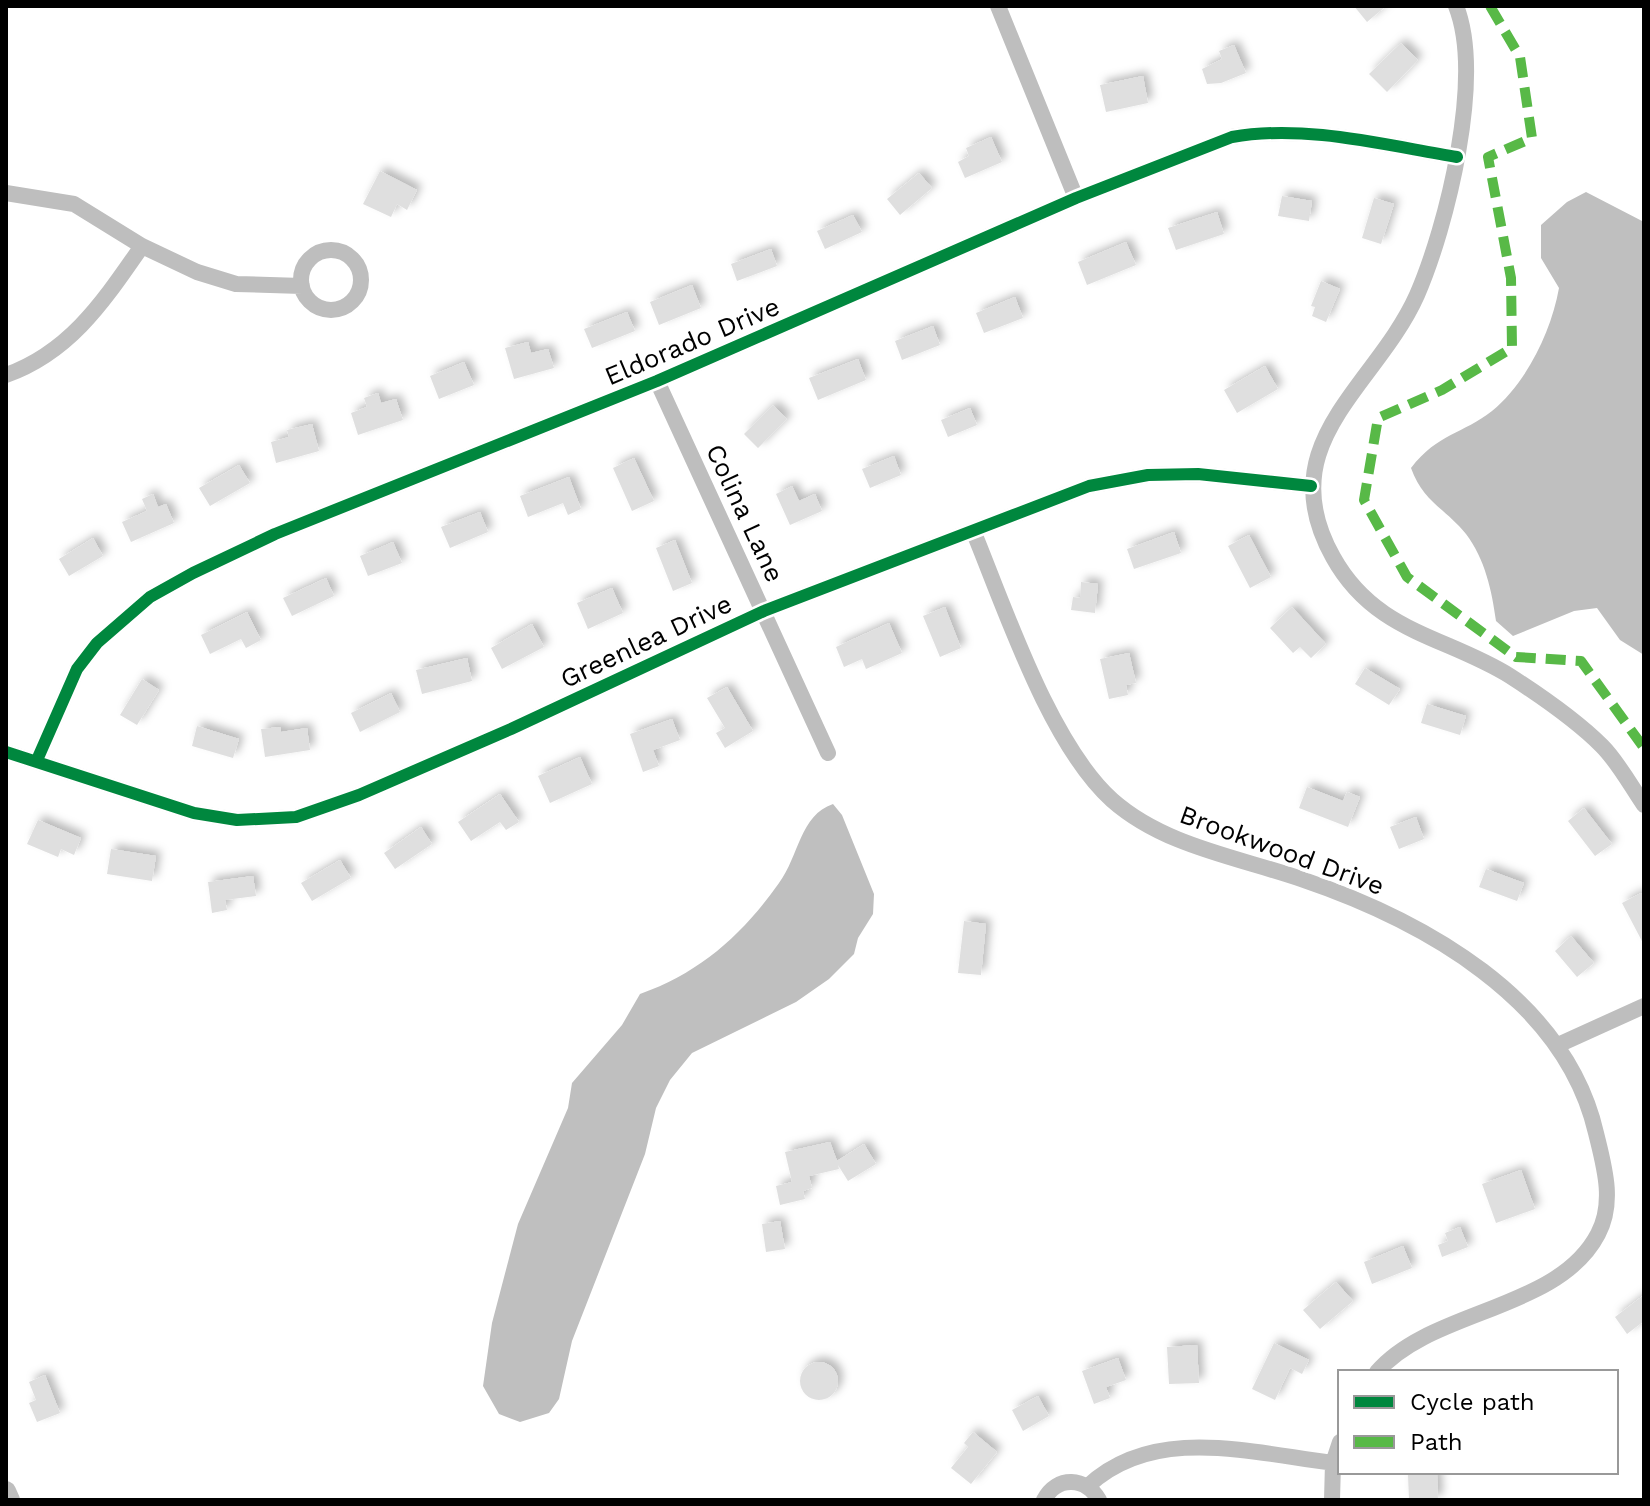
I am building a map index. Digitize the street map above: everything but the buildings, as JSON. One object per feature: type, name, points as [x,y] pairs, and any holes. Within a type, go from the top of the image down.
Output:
[{"type":"street","points":[[998,6],[1076,198]]},
{"type":"street","points":[[1456,6],[1466,50],[1465,97],[1457,157],[1440,225],[1417,294],[1398,328],[1336,413],[1322,439],[1311,486],[1321,529],[1333,557],[1372,604],[1427,639],[1509,675],[1603,748],[1644,805]]},
{"type":"street","name":"Eldorado Drive","points":[[37,760],[77,669],[121,619],[150,597],[275,534],[657,381],[1076,198],[1199,148],[1255,133],[1323,135],[1457,157]]},
{"type":"street","points":[[6,193],[74,204],[142,246],[197,272],[236,284],[302,286]]},
{"type":"street","points":[[6,375],[56,350],[94,315],[142,246]]},
{"type":"street","name":"Colina Lane","points":[[657,381],[828,753]]},
{"type":"street","name":"Greenlea Drive","points":[[6,752],[194,813],[237,820],[296,817],[359,795],[511,729],[764,611],[974,533],[1089,486],[1148,475],[1198,474],[1311,486]]},
{"type":"street","name":"Brookwood Drive","points":[[974,533],[1012,627],[1062,733],[1081,769],[1111,799],[1174,839],[1303,880],[1381,911],[1450,948],[1479,968],[1558,1045]]},
{"type":"street","points":[[1380,1370],[1418,1342],[1523,1295],[1566,1270],[1586,1253],[1600,1232],[1607,1181],[1593,1119],[1558,1045],[1644,1006]]},
{"type":"street","points":[[1044,1500],[1061,1483],[1080,1482],[1094,1493],[1108,1468],[1157,1449],[1195,1447],[1333,1463]]},
{"type":"street","points":[[1332,1500],[1333,1463],[1338,1448]]},
{"type":"street","points":[[6,1491],[10,1500]]},
{"type":"shaded area","points":[[1586,192],[1644,222],[1644,655],[1620,640],[1597,608],[1574,611],[1513,636],[1496,621],[1487,576],[1473,544],[1428,497],[1411,468],[1431,448],[1492,411],[1526,371],[1544,339],[1559,288],[1541,258],[1541,225],[1567,202]]},
{"type":"shaded area","points":[[833,804],[842,815],[874,894],[873,914],[858,938],[854,954],[829,979],[796,1002],[692,1053],[670,1080],[656,1108],[645,1154],[572,1341],[559,1399],[549,1413],[520,1422],[499,1414],[483,1386],[492,1323],[518,1224],[568,1108],[572,1083],[622,1025],[640,994],[701,963],[750,919],[786,872],[813,817]]},
{"type":"marked path","points":[[1490,6],[1520,57],[1532,138],[1488,157],[1511,278],[1512,348],[1442,390],[1378,418],[1364,500],[1407,577],[1516,657],[1581,661],[1644,748]]},
{"type":"cycle path","points":[[37,760],[77,669],[97,643],[150,597],[275,534],[657,381],[1076,198],[1232,137],[1316,134],[1457,157]]},
{"type":"cycle path","points":[[6,752],[194,813],[237,820],[296,817],[359,795],[511,729],[764,611],[1089,486],[1148,475],[1198,474],[1311,486]]}]
